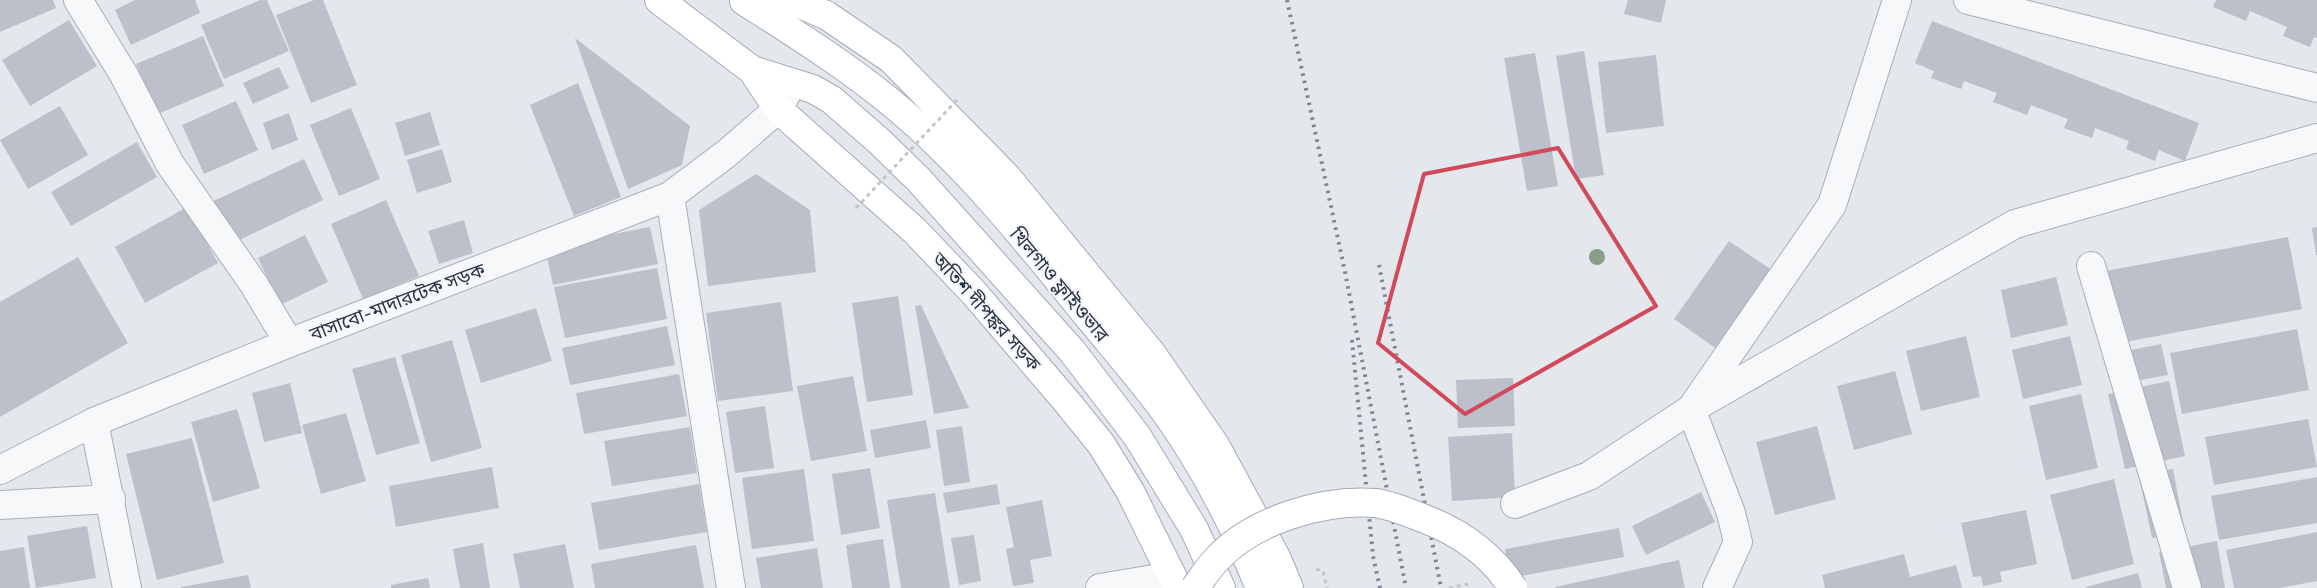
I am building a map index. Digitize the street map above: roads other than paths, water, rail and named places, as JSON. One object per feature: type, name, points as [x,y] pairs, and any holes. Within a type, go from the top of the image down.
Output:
[{"type":"main road","name":"অতিশ দীপঙ্কর সড়ক","points":[[659,0],[752,70],[802,86]]},
{"type":"main road","name":"খিলগাও ফ্লাইওভার","points":[[743,0],[846,66],[896,107],[964,171],[1045,263],[1161,407],[1196,459],[1235,531],[1260,588]]},
{"type":"main road","points":[[743,0],[795,2],[826,15],[891,58],[1006,176],[1152,354],[1205,430],[1277,559],[1288,588]]},
{"type":"main road","name":"অতিশ দীপঙ্কর সড়ক","points":[[752,70],[778,109],[915,231],[974,293],[1067,402],[1101,444],[1130,491],[1182,584]]},
{"type":"main road","name":"খিলগাও ফ্লাইওভার","points":[[802,86],[847,112],[919,180],[1072,351],[1137,436],[1167,482],[1194,529],[1220,588]]},
{"type":"main road","points":[[1182,584],[1252,533],[1277,519],[1323,506],[1375,503],[1400,509],[1459,534],[1487,556],[1505,575],[1513,588]]},
{"type":"street","points":[[78,0],[124,75],[170,164],[253,284],[289,343]]},
{"type":"street","points":[[1691,409],[1832,205],[1897,0]]},
{"type":"street","points":[[1968,0],[2317,88]]},
{"type":"street","points":[[778,109],[802,86]]},
{"type":"street","name":"বাসাবো-মাদারটেক সড়ক","points":[[0,470],[94,422],[289,343],[670,196],[726,154],[778,109]]},
{"type":"street","points":[[1515,504],[1590,476],[1691,409],[2015,224],[2317,138]]},
{"type":"street","points":[[670,196],[731,588]]},
{"type":"street","points":[[2091,266],[2188,588]]},
{"type":"street","points":[[1691,409],[1731,513],[1738,542],[1717,588]]},
{"type":"street","points":[[94,422],[127,588]]},
{"type":"street","points":[[0,506],[110,499]]},
{"type":"street","points":[[1100,588],[1182,584]]},
{"type":"railway","points":[[1287,0],[1345,272],[1406,588]]},
{"type":"railway","points":[[1379,265],[1441,588]]},
{"type":"railway","points":[[1352,340],[1373,556],[1380,588]]}]
